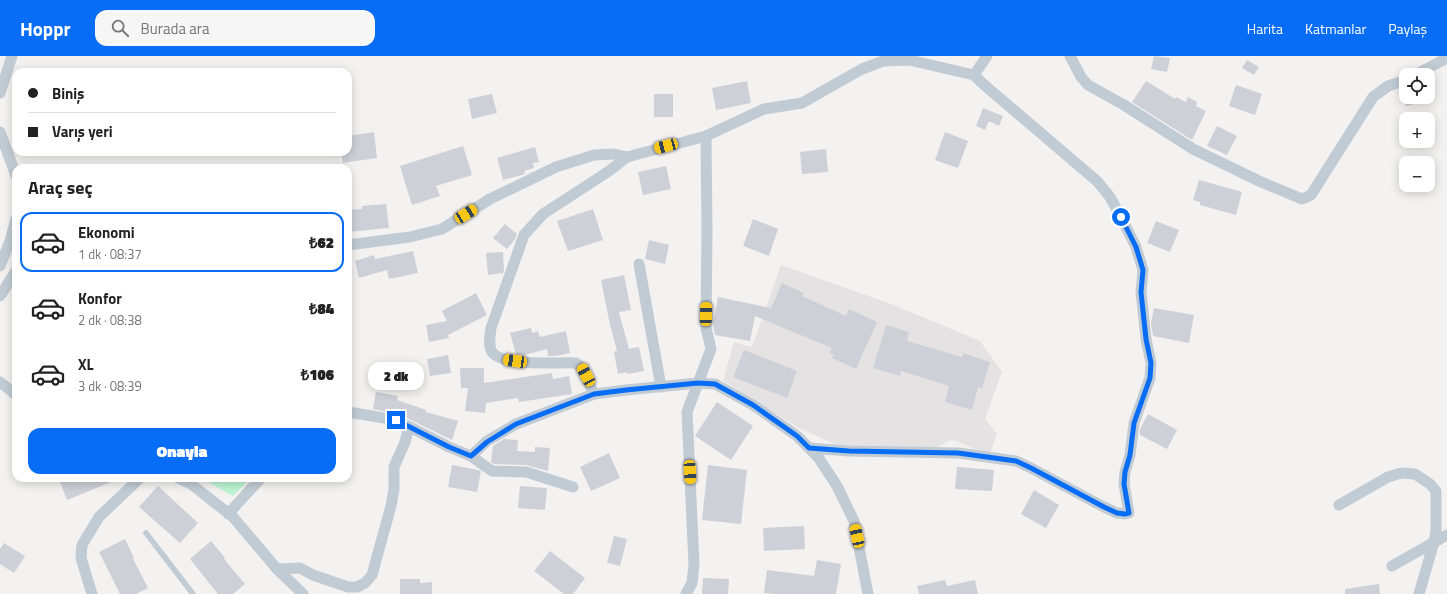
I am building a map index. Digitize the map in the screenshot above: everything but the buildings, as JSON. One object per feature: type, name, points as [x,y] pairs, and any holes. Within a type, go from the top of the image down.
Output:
[{"type":"street","points":[[0,93],[12,56]]},
{"type":"street","points":[[974,75],[987,56]]},
{"type":"street","points":[[1070,56],[1081,77],[1088,85],[1124,105],[1193,149],[1258,181],[1302,199],[1311,195],[1373,97],[1388,86],[1399,82]]},
{"type":"street","points":[[1428,68],[1447,58]]},
{"type":"street","points":[[594,394],[582,368],[576,363],[526,363],[504,360],[493,352],[489,341],[491,328],[524,235],[543,214],[609,171],[626,157],[706,136],[764,109],[802,103],[862,69],[884,61],[909,60],[974,75],[1096,181],[1110,197],[1136,247],[1143,270],[1141,292],[1146,339],[1151,363],[1150,378],[1134,423],[1130,455],[1125,472],[1124,484],[1129,513],[1117,513],[1016,461],[958,453],[849,451],[809,448]]},
{"type":"street","points":[[0,132],[12,165]]},
{"type":"street","points":[[686,594],[692,583],[694,564],[687,412],[711,349],[706,328],[708,230],[706,136]]},
{"type":"street","points":[[352,244],[410,237],[442,229],[490,199],[556,167],[594,155],[614,154],[626,157]]},
{"type":"street","points":[[0,266],[12,234]]},
{"type":"street","points":[[639,264],[661,387]]},
{"type":"street","points":[[0,296],[12,277]]},
{"type":"street","points":[[0,381],[12,392]]},
{"type":"street","points":[[471,456],[487,442],[516,424],[594,394],[698,383],[715,384],[753,405],[797,436],[818,457],[837,486],[854,521],[868,594]]},
{"type":"street","points":[[352,413],[396,420],[449,447],[471,456],[492,470],[526,472],[573,487]]},
{"type":"street","points":[[276,569],[300,568],[313,575],[348,587],[357,587],[365,583],[372,575],[389,514],[394,489],[394,467],[409,426]]},
{"type":"street","points":[[1339,505],[1388,477],[1401,473],[1415,474],[1430,484],[1436,491],[1434,542],[1419,594]]},
{"type":"street","points":[[92,594],[81,558],[82,545],[99,517],[136,482]]},
{"type":"street","points":[[187,482],[228,514],[276,569],[303,594]]},
{"type":"street","points":[[228,514],[256,482]]},
{"type":"street","points":[[1436,491],[1447,491]]},
{"type":"street","points":[[1392,566],[1447,535]]},
{"type":"lane","points":[[146,533],[193,594]]},
{"type":"shaded area","points":[[781,265],[894,305],[980,341],[1002,372],[985,419],[997,434],[989,456],[955,440],[948,441],[938,447],[884,448],[839,446],[799,428],[723,381],[734,342],[752,347]]},
{"type":"green space","points":[[208,482],[247,482],[233,496]]},
{"type":"route","points":[[396,420],[449,447],[471,456],[487,442],[516,424],[594,394],[698,383],[715,384],[753,405],[797,436],[809,448],[849,451],[958,453],[1016,461],[1117,513],[1129,513],[1124,484],[1125,472],[1130,455],[1134,423],[1150,378],[1151,363],[1146,339],[1141,292],[1143,270],[1136,247],[1121,217]]}]
